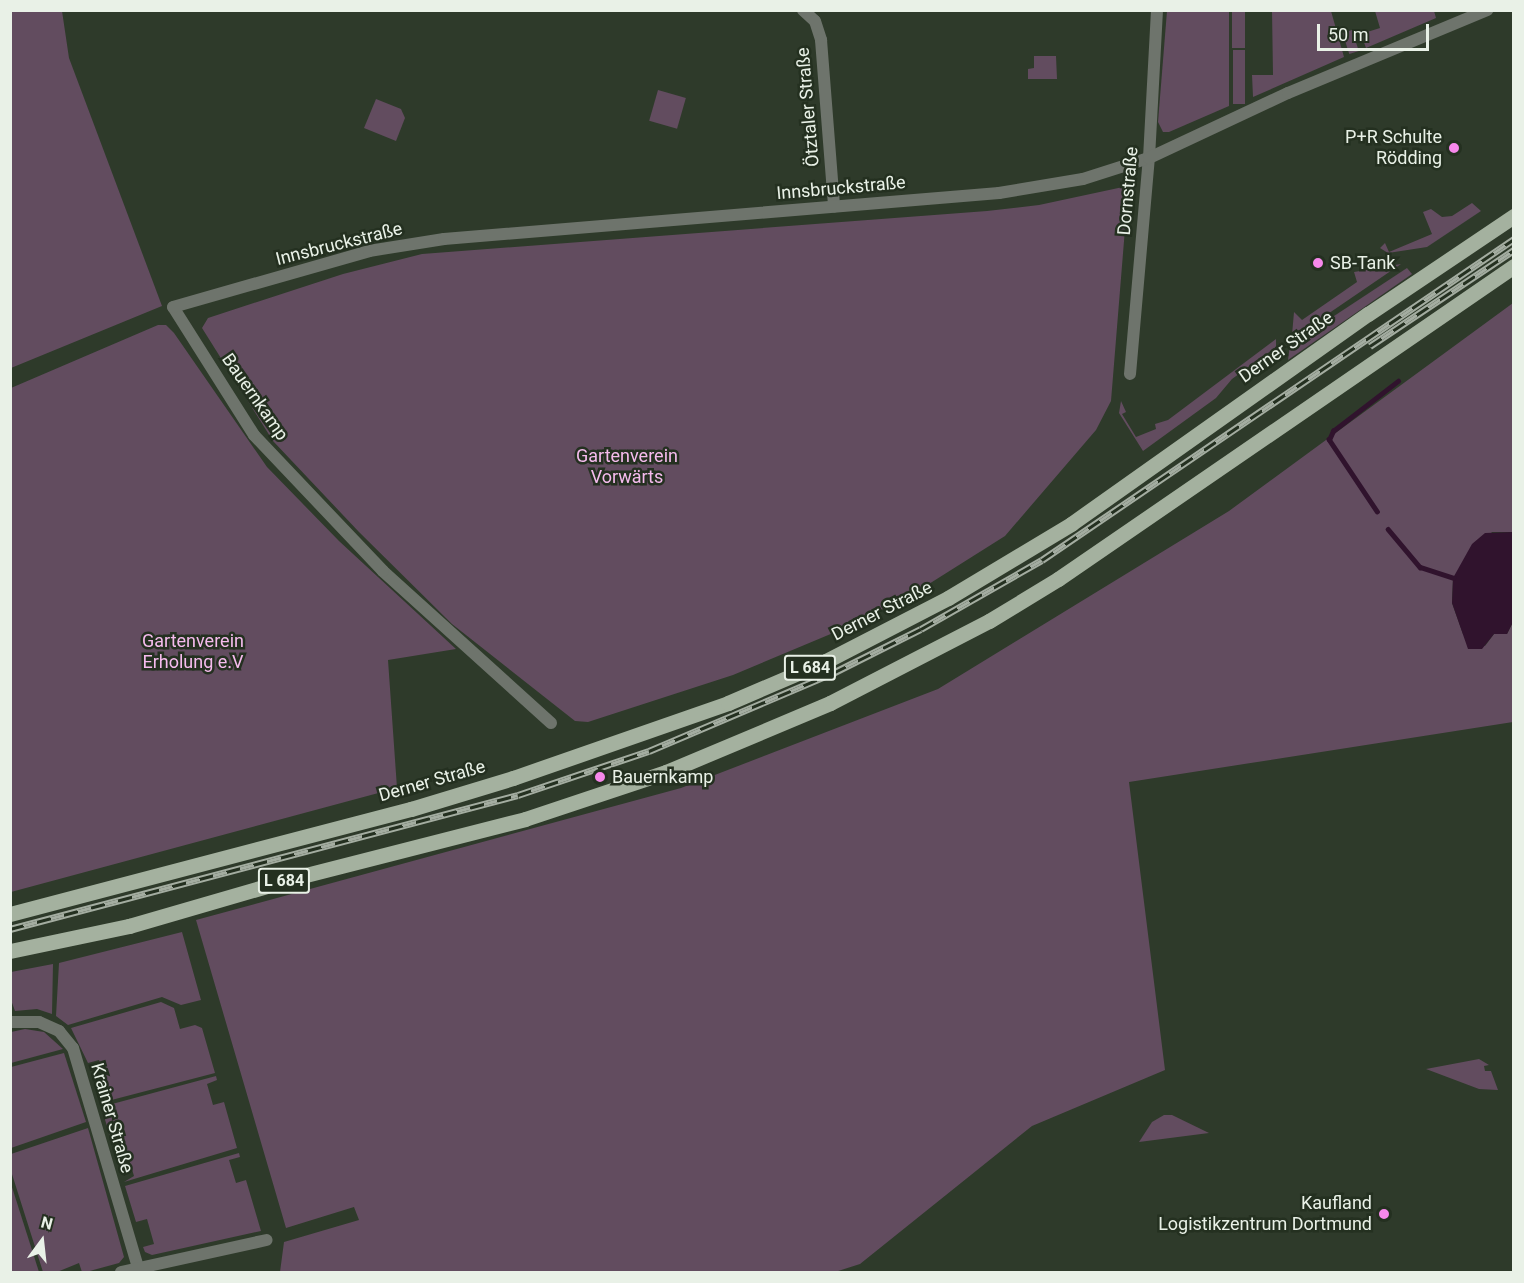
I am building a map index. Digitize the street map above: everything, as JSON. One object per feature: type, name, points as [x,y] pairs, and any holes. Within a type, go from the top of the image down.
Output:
[{"type":"main road","name":"Derner Straße","points":[[10,914],[411,809],[513,778],[728,703],[826,661],[948,598],[1071,524],[1358,321],[1514,216]]},
{"type":"main road","name":"L 684","points":[[10,951],[129,926],[298,877],[525,819],[666,772],[784,724],[921,657],[1058,579],[1514,266]]},
{"type":"street","name":"Ötztaler Straße","points":[[802,10],[814,21],[821,40],[834,206]]},
{"type":"street","name":"Dornstraße","points":[[1130,374],[1149,158],[1157,10]]},
{"type":"street","name":"Innsbruckstraße","points":[[173,308],[369,251],[444,239],[1039,188],[1149,158],[1288,93],[1487,10]]},
{"type":"street","name":"Bauernkamp","points":[[173,308],[254,435],[383,571],[551,723]]},
{"type":"street","name":"Krainer Straße","points":[[10,1022],[39,1022],[59,1030],[73,1048],[138,1268]]},
{"type":"street","points":[[121,1272],[267,1240]]},
{"type":"green space","points":[[11,10],[62,11],[69,58],[162,306],[11,368]]},
{"type":"green space","points":[[1167,11],[1229,11],[1229,106],[1169,132],[1163,132],[1158,122]]},
{"type":"green space","points":[[1232,11],[1245,11],[1245,48],[1232,48]]},
{"type":"green space","points":[[1272,11],[1331,11],[1344,57],[1253,97],[1252,75],[1273,75]]},
{"type":"green space","points":[[1375,11],[1434,11],[1436,18],[1366,48],[1361,34],[1380,28]]},
{"type":"green space","points":[[1352,30],[1359,51],[1349,54],[1342,33]]},
{"type":"green space","points":[[1233,50],[1245,50],[1245,104],[1233,104]]},
{"type":"green space","points":[[1034,56],[1056,56],[1057,79],[1028,79],[1028,69],[1034,68]]},
{"type":"green space","points":[[658,90],[686,98],[677,129],[649,121]]},
{"type":"green space","points":[[376,99],[401,109],[405,118],[396,141],[364,128]]},
{"type":"green space","name":"Gartenverein Vorwärts","points":[[1123,187],[1128,192],[1111,401],[1096,430],[1005,536],[913,594],[845,628],[733,675],[588,722],[575,721],[452,624],[359,532],[273,441],[202,328],[208,318],[343,274],[422,254],[987,211],[1039,205]]},
{"type":"green space","points":[[1472,203],[1481,211],[1427,247],[1388,253],[1380,248],[1385,243],[1389,252],[1432,234],[1423,212],[1431,209],[1442,217],[1452,216]]},
{"type":"green space","points":[[1401,264],[1319,320],[1292,335],[1294,312],[1302,320],[1357,282],[1354,272]]},
{"type":"green space","points":[[1407,268],[1412,274],[1288,360],[1290,345]]},
{"type":"green space","points":[[1513,303],[1513,532],[1492,532],[1453,578],[1452,603],[1463,634],[1485,646],[1494,634],[1507,634],[1513,622],[1513,722],[1129,782],[1165,1070],[1032,1126],[860,1264],[835,1272],[280,1272],[284,1242],[359,1220],[354,1207],[286,1228],[196,920],[681,788],[938,689],[1229,511]]},
{"type":"green space","name":"Gartenverein Erholung e.V","points":[[158,325],[166,325],[174,333],[267,467],[339,541],[456,649],[388,660],[397,788],[11,892],[11,388]]},
{"type":"green space","points":[[1276,339],[1276,347],[1232,379],[1216,398],[1143,451],[1119,413],[1121,401],[1126,412],[1122,414],[1136,437],[1156,429],[1155,424],[1168,420]]},
{"type":"green space","points":[[182,932],[201,1000],[181,1005],[162,997],[68,1025],[56,1016],[59,963]]},
{"type":"green space","points":[[53,964],[52,1014],[37,1009],[15,1011],[11,1000],[11,972]]},
{"type":"green space","points":[[161,1002],[174,1008],[180,1029],[195,1025],[202,1028],[215,1073],[100,1103],[110,1098],[99,1060],[88,1063],[71,1028]]},
{"type":"green space","points":[[25,1029],[44,1032],[63,1049],[11,1063],[11,1032]]},
{"type":"green space","points":[[64,1053],[86,1122],[11,1148],[11,1067]]},
{"type":"green space","points":[[1479,1059],[1489,1065],[1484,1066],[1485,1071],[1491,1071],[1498,1090],[1479,1089],[1426,1069]]},
{"type":"green space","points":[[216,1076],[217,1080],[207,1084],[213,1105],[224,1102],[237,1148],[124,1182],[134,1176],[123,1139],[112,1142],[101,1107]]},
{"type":"green space","points":[[1164,1115],[1172,1115],[1209,1133],[1139,1142],[1152,1122]]},
{"type":"green space","points":[[88,1128],[124,1257],[119,1263],[86,1272],[82,1272],[79,1263],[57,1272],[43,1272],[11,1171],[11,1154]]},
{"type":"green space","points":[[239,1153],[240,1157],[229,1160],[236,1183],[246,1180],[261,1231],[152,1255],[145,1252],[143,1247],[154,1244],[147,1219],[136,1222],[125,1186]]},
{"type":"green space","points":[[11,1184],[39,1272],[11,1272]]},
{"type":"shaded area","points":[[1513,532],[1513,622],[1507,634],[1494,634],[1482,649],[1468,649],[1452,603],[1453,578],[1472,544],[1485,533]]},
{"type":"waterway","points":[[1377,512],[1329,440],[1333,431],[1398,381]]},
{"type":"waterway","points":[[1388,529],[1420,567],[1453,578]]},
{"type":"railway","points":[[10,929],[518,795],[649,751],[833,673],[921,629],[1042,560],[1514,239]]},
{"type":"railway","points":[[1370,346],[1514,250]]},
{"type":"place","name":"P+R Schulte Rödding","points":[[1454,148]]},
{"type":"place","name":"SB-Tank","points":[[1318,263]]},
{"type":"place","name":"Bauernkamp","points":[[600,777]]},
{"type":"place","name":"Kaufland Logistikzentrum Dortmund","points":[[1384,1214]]}]
